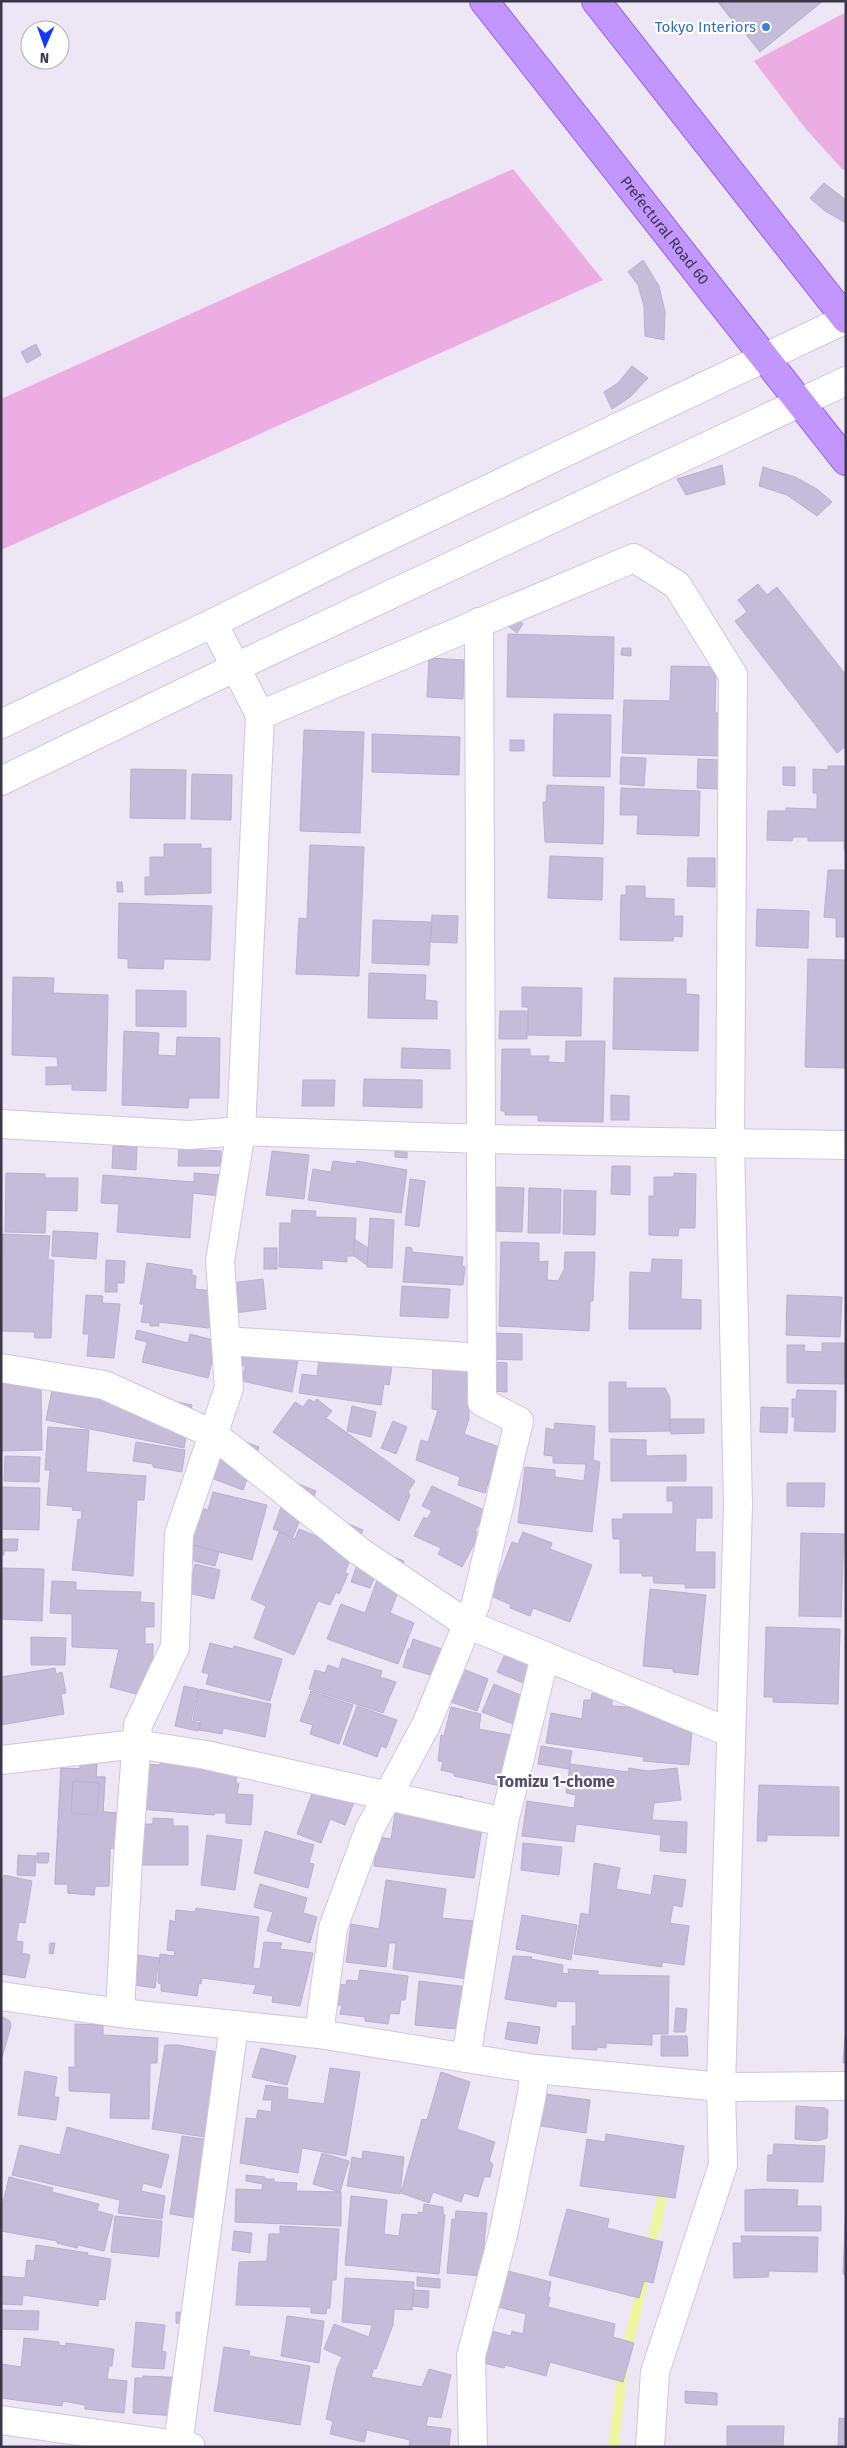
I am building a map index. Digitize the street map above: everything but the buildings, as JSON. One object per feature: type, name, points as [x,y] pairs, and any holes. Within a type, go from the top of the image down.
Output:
[{"type":"main road","name":"Prefectural Road 60","points":[[484,1],[846,461]]},
{"type":"main road","points":[[596,1],[846,319]]},
{"type":"street","points":[[1,724],[213,623],[364,548],[846,319]]},
{"type":"street","points":[[1,781],[236,667],[846,381]]},
{"type":"street","points":[[260,715],[634,558],[677,585],[733,674],[730,1144],[738,1506],[721,2087],[723,2165],[655,2372],[650,2447]]},
{"type":"street","points":[[319,2034],[334,1928],[369,1830],[426,1725],[476,1603],[519,1420],[482,1402],[479,622]]},
{"type":"street","points":[[120,2013],[128,1857],[138,1725],[175,1647],[179,1534],[229,1388],[220,1261],[241,1131],[260,715],[213,623]]},
{"type":"street","points":[[1,1124],[189,1135],[241,1131],[482,1139],[846,1145]]},
{"type":"street","points":[[226,1341],[482,1358]]},
{"type":"street","points":[[1,1368],[104,1385],[213,1434],[359,1550],[467,1624],[731,1733]]},
{"type":"street","points":[[466,2058],[504,1822],[545,1656]]},
{"type":"street","points":[[1,1760],[136,1744],[206,1755],[504,1822]]},
{"type":"street","points":[[1,1996],[120,2013],[319,2034],[534,2069],[721,2087],[846,2086]]},
{"type":"street","points":[[1,2420],[184,2446],[234,2025]]},
{"type":"street","points":[[473,2447],[471,2356],[503,2235],[532,2094],[534,2069]]},
{"type":"shaded area","points":[[846,12],[846,170],[842,169],[805,128],[754,61]]},
{"type":"shaded area","points":[[513,169],[603,280],[1,550],[1,399]]},
{"type":"waterway","points":[[650,2251],[665,2185]]},
{"type":"waterway","points":[[626,2353],[644,2278]]},
{"type":"waterway","points":[[613,2447],[623,2368]]},
{"type":"place","name":"Tokyo Interiors","points":[[766,27]]},
{"type":"district","name":"Tomizu 1-chome","points":[[556,1781]]}]
